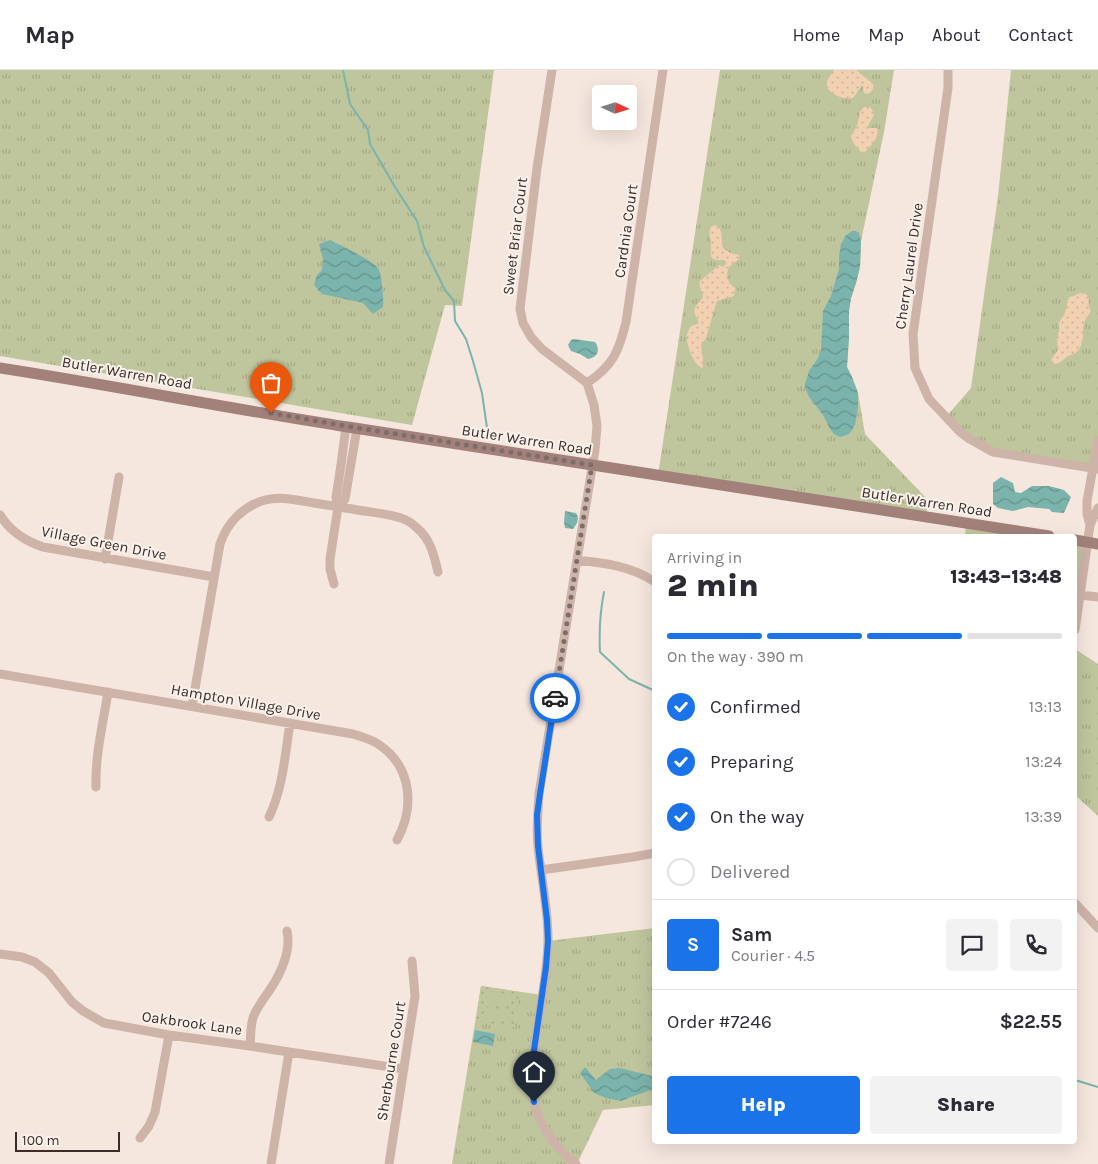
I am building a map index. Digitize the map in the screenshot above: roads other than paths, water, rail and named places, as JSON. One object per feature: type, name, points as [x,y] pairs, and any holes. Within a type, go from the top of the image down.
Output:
[{"type":"main road","name":"Butler Warren Road","points":[[0,368],[93,382],[351,427],[1035,534]]},
{"type":"main road","points":[[1077,540],[1093,543]]},
{"type":"street","name":"Sweet Briar Court","points":[[552,70],[520,309],[522,323],[542,349],[587,382]]},
{"type":"street","name":"Cardnia Court","points":[[587,382],[598,376],[612,361],[621,342],[663,70]]},
{"type":"street","name":"Cherry Laurel Drive","points":[[948,70],[948,88],[913,334],[915,368],[929,399],[968,438],[993,452],[1095,469]]},
{"type":"street","points":[[576,1164],[565,1155],[548,1135],[537,1112],[531,1087],[532,1056],[545,975],[548,941],[537,831],[540,794],[595,450],[597,426],[594,405],[587,382]]},
{"type":"street","points":[[334,584],[330,559],[338,507],[336,497],[351,427]]},
{"type":"street","points":[[1077,616],[1093,543],[1087,508],[1095,469],[1098,440]]},
{"type":"street","points":[[105,559],[119,477]]},
{"type":"street","points":[[192,706],[220,544],[226,530],[236,517],[249,507],[264,500],[280,498],[400,518],[419,529],[429,542],[438,572]]},
{"type":"street","points":[[1090,525],[1098,508]]},
{"type":"street","name":"Village Green Drive","points":[[0,515],[8,526],[33,544],[60,551],[214,577]]},
{"type":"street","points":[[577,560],[618,566],[638,572],[652,580]]},
{"type":"street","points":[[1080,596],[1098,597]]},
{"type":"street","name":"Hampton Village Drive","points":[[0,674],[368,738],[378,743],[394,758],[403,772],[408,788],[406,815],[396,840]]},
{"type":"street","points":[[96,787],[98,756],[108,692]]},
{"type":"street","points":[[269,817],[280,788],[290,723]]},
{"type":"street","points":[[541,870],[652,854]]},
{"type":"street","points":[[1077,905],[1098,928]]},
{"type":"street","points":[[250,1046],[253,1017],[261,1001],[273,985],[288,949],[287,931]]},
{"type":"street","name":"Oakbrook Lane","points":[[0,954],[22,957],[35,962],[49,973],[78,1007],[104,1023],[168,1035],[404,1069]]},
{"type":"street","name":"Sherbourne Court","points":[[389,1164],[415,996],[412,961]]},
{"type":"street","points":[[140,1138],[149,1126],[155,1112],[168,1035]]},
{"type":"street","points":[[271,1164],[289,1052]]},
{"type":"water","points":[[852,231],[859,233],[861,241],[860,267],[849,311],[847,367],[858,393],[858,406],[855,425],[849,434],[840,437],[830,429],[823,415],[809,397],[805,384],[809,371],[821,351],[823,311],[831,296],[839,269],[841,244],[846,235]]},
{"type":"water","points":[[330,240],[378,268],[381,276],[383,307],[373,314],[363,303],[322,294],[314,285],[317,275],[322,270],[323,259],[319,244]]},
{"type":"water","points":[[574,339],[595,342],[598,348],[596,355],[588,359],[571,351],[568,345]]},
{"type":"water","points":[[1001,477],[1013,483],[1015,492],[1021,493],[1032,486],[1049,486],[1064,490],[1071,497],[1064,513],[1028,507],[1013,511],[998,508],[993,504],[993,483]]},
{"type":"water","points":[[565,511],[576,513],[578,517],[578,521],[573,529],[565,528]]},
{"type":"water","points":[[475,1030],[495,1034],[493,1046],[473,1042]]},
{"type":"water","points":[[585,1067],[596,1080],[610,1069],[620,1068],[652,1076],[652,1089],[621,1101],[606,1098],[594,1093],[580,1073]]},
{"type":"waterway","points":[[343,70],[350,104],[368,130],[370,144],[417,221],[424,247],[445,290],[454,301],[455,321],[466,339],[473,361],[482,393],[487,428]]},
{"type":"waterway","points":[[604,592],[600,622],[600,652],[629,679],[652,690]]},
{"type":"waterway","points":[[1077,1081],[1098,1087]]}]
